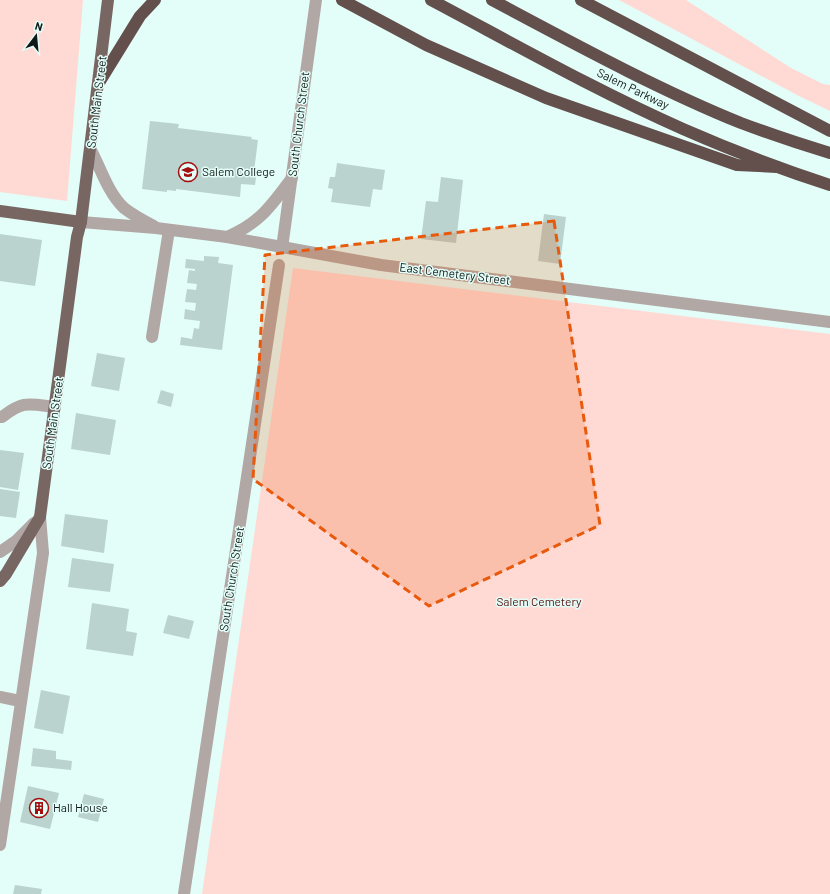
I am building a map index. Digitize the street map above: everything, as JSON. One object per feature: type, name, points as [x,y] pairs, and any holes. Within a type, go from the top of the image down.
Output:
[{"type":"highway","points":[[100,81],[140,16],[155,0]]},
{"type":"highway","points":[[342,0],[433,48],[546,98],[737,165],[777,168]]},
{"type":"highway","name":"Salem Parkway","points":[[431,0],[626,101],[682,128],[777,168],[830,185]]},
{"type":"highway","name":"Salem Parkway","points":[[492,0],[570,42],[694,102],[767,132],[830,153]]},
{"type":"highway","points":[[581,0],[830,131]]},
{"type":"main road","name":"South Main Street","points":[[40,517],[77,237],[81,222],[91,150],[108,0]]},
{"type":"main road","points":[[0,212],[81,222]]},
{"type":"main road","points":[[0,581],[6,574],[40,517]]},
{"type":"street","name":"South Church Street","points":[[282,248],[316,0]]},
{"type":"street","points":[[91,150],[116,199],[128,211],[156,228]]},
{"type":"street","points":[[227,237],[241,231],[256,221],[268,210],[292,177]]},
{"type":"street","name":"East Cemetery Street","points":[[81,222],[156,228],[227,237],[381,265],[830,322]]},
{"type":"street","points":[[152,338],[169,230]]},
{"type":"street","name":"South Church Street","points":[[184,894],[279,265]]},
{"type":"street","points":[[0,417],[17,406],[22,405],[55,407]]},
{"type":"street","points":[[0,552],[16,541],[40,517]]},
{"type":"street","name":"South Main Street","points":[[0,845],[42,554],[40,517]]},
{"type":"street","points":[[0,697],[20,700]]},
{"type":"highlighted area","points":[[554,221],[600,525],[429,606],[253,479],[265,255]]},
{"type":"green space","points":[[0,0],[83,0],[67,201],[0,192]]},
{"type":"green space","points":[[619,0],[686,0],[791,68],[823,84],[830,85],[830,111],[797,95]]},
{"type":"green space","name":"Salem Cemetery","points":[[293,268],[830,334],[830,894],[202,894]]},
{"type":"building","points":[[150,121],[179,124],[178,128],[252,137],[251,139],[258,140],[254,171],[257,171],[255,185],[241,184],[240,197],[176,189],[176,191],[167,190],[167,192],[142,189]]},
{"type":"building","points":[[337,163],[385,170],[382,190],[373,189],[370,207],[331,202],[333,189],[328,188],[330,177],[335,177]]},
{"type":"building","points":[[441,177],[463,180],[456,243],[421,239],[426,201],[438,202]]},
{"type":"building","points":[[544,214],[566,217],[560,264],[538,261]]},
{"type":"building","points":[[0,234],[42,240],[35,286],[0,281]]},
{"type":"building","points":[[204,256],[219,257],[218,263],[233,265],[222,350],[180,345],[181,337],[192,339],[194,328],[199,329],[200,321],[184,319],[185,309],[195,311],[196,303],[185,302],[187,289],[196,290],[197,284],[187,283],[189,270],[195,271],[195,269],[185,268],[186,259],[204,261]]},
{"type":"building","points":[[97,353],[125,358],[119,391],[91,386]]},
{"type":"building","points":[[161,390],[174,394],[171,407],[157,403]]},
{"type":"building","points":[[76,413],[116,420],[110,455],[71,449]]},
{"type":"building","points":[[0,450],[24,453],[18,490],[0,487]]},
{"type":"building","points":[[0,489],[20,492],[16,518],[0,516]]},
{"type":"building","points":[[65,514],[108,520],[104,553],[61,546]]},
{"type":"building","points":[[72,558],[114,564],[110,592],[68,587]]},
{"type":"building","points":[[92,603],[129,609],[126,631],[137,633],[133,656],[86,649]]},
{"type":"building","points":[[168,615],[194,621],[189,639],[163,633]]},
{"type":"building","points":[[41,690],[70,696],[63,734],[34,728]]},
{"type":"building","points":[[33,748],[56,751],[56,759],[72,761],[71,770],[31,766]]},
{"type":"building","name":"Hall House","points":[[28,786],[59,793],[50,829],[20,822]]},
{"type":"building","points":[[84,794],[104,799],[98,822],[78,817]]},
{"type":"building","points":[[15,885],[42,889],[41,894],[13,894]]},
{"type":"place","name":"Salem College","points":[[188,172]]},
{"type":"place","name":"Hall House","points":[[39,808]]}]
